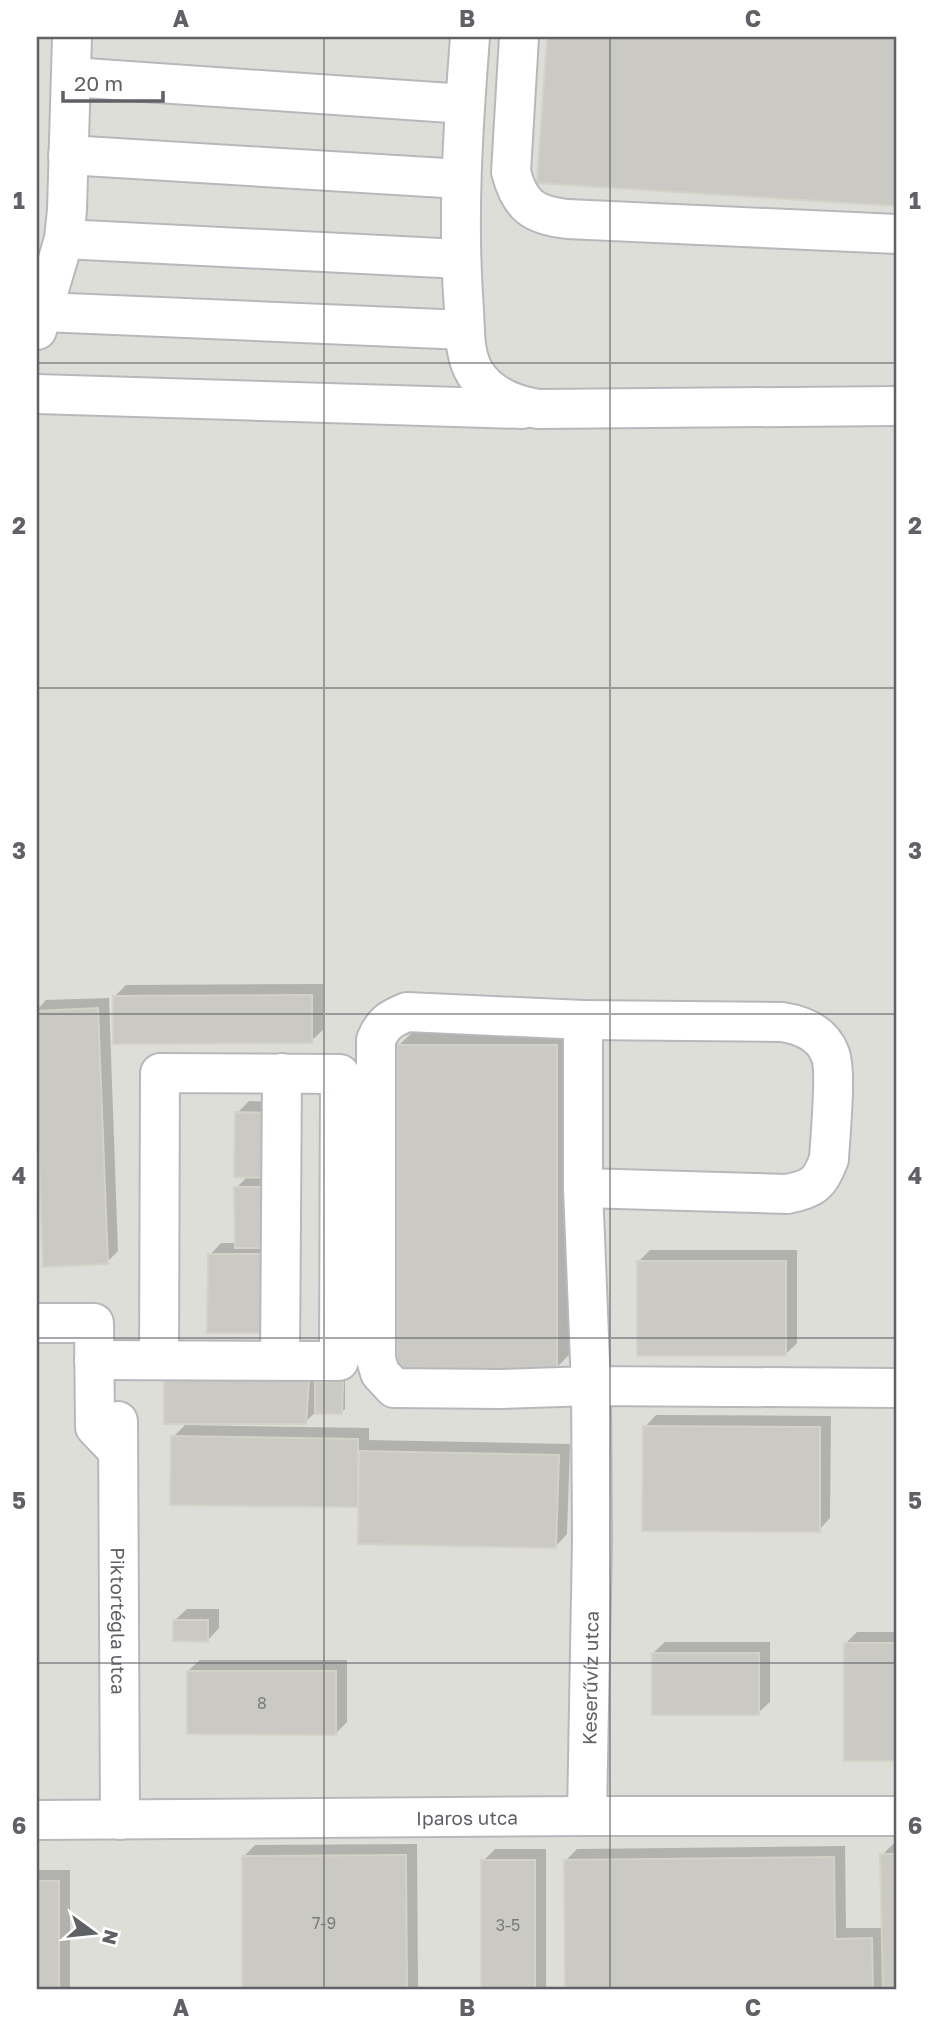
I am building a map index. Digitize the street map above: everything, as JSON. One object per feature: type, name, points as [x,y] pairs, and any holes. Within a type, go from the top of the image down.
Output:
[{"type":"street","points":[[72,37],[64,239],[40,321],[465,330]]},
{"type":"street","points":[[470,37],[461,179],[460,259],[468,352],[474,373],[487,387],[501,398],[538,409]]},
{"type":"street","points":[[519,37],[511,173],[516,191],[523,202],[536,211],[548,217],[567,219],[897,234]]},
{"type":"street","points":[[71,77],[465,104]]},
{"type":"street","points":[[68,155],[461,179]]},
{"type":"street","points":[[64,239],[460,259]]},
{"type":"street","points":[[37,394],[538,409],[897,406]]},
{"type":"street","points":[[583,1188],[787,1194],[805,1191],[816,1184],[825,1172],[829,1159],[832,1071],[830,1054],[812,1031],[782,1022],[583,1020],[407,1012],[381,1027],[376,1040],[376,1359],[380,1373],[394,1388],[897,1388]]},
{"type":"street","name":"Keserűvíz utca","points":[[583,1020],[583,1188],[591,1386],[593,1540],[587,1816]]},
{"type":"street","points":[[37,1323],[94,1323],[94,1360],[339,1361],[340,1074],[160,1073],[159,1359]]},
{"type":"street","points":[[280,1360],[282,1073]]},
{"type":"street","name":"Piktortégla utca","points":[[94,1360],[95,1426],[118,1437],[120,1820]]},
{"type":"street","name":"Iparos utca","points":[[37,1820],[897,1816]]},
{"type":"shaded area","points":[[37,37],[897,37],[897,1990],[37,1990]]},
{"type":"building","points":[[547,37],[897,37],[897,206],[537,183]]},
{"type":"building","points":[[312,995],[312,1043],[113,1044],[113,996]]},
{"type":"building","points":[[98,1008],[108,1264],[43,1267],[37,1110],[37,1011]]},
{"type":"building","points":[[397,1045],[557,1045],[557,1370],[397,1370]]},
{"type":"building","points":[[235,1112],[270,1113],[269,1178],[234,1177]]},
{"type":"building","points":[[234,1187],[266,1187],[267,1248],[235,1248]]},
{"type":"building","points":[[208,1254],[267,1254],[267,1333],[207,1333]]},
{"type":"building","points":[[637,1261],[786,1261],[786,1356],[637,1356]]},
{"type":"building","points":[[164,1377],[309,1380],[306,1424],[164,1424]]},
{"type":"building","points":[[315,1382],[343,1382],[342,1414],[315,1414]]},
{"type":"building","points":[[643,1426],[820,1427],[820,1532],[642,1531]]},
{"type":"building","points":[[171,1436],[358,1439],[358,1507],[170,1505]]},
{"type":"building","points":[[359,1451],[559,1455],[556,1548],[358,1544]]},
{"type":"building","points":[[173,1620],[208,1620],[208,1642],[173,1641]]},
{"type":"building","points":[[844,1643],[897,1643],[897,1761],[844,1761]]},
{"type":"building","points":[[652,1653],[759,1653],[759,1715],[652,1715]]},
{"type":"building","points":[[187,1671],[336,1671],[336,1735],[187,1734]]},
{"type":"building","points":[[880,1854],[897,1854],[897,1990],[883,1990]]},
{"type":"building","points":[[406,1855],[407,1990],[242,1990],[242,1856]]},
{"type":"building","points":[[834,1857],[835,1939],[872,1938],[873,1990],[565,1990],[564,1860]]},
{"type":"building","points":[[481,1860],[535,1860],[535,1990],[481,1990]]},
{"type":"building","points":[[37,1881],[59,1881],[59,1990],[37,1990]]}]
